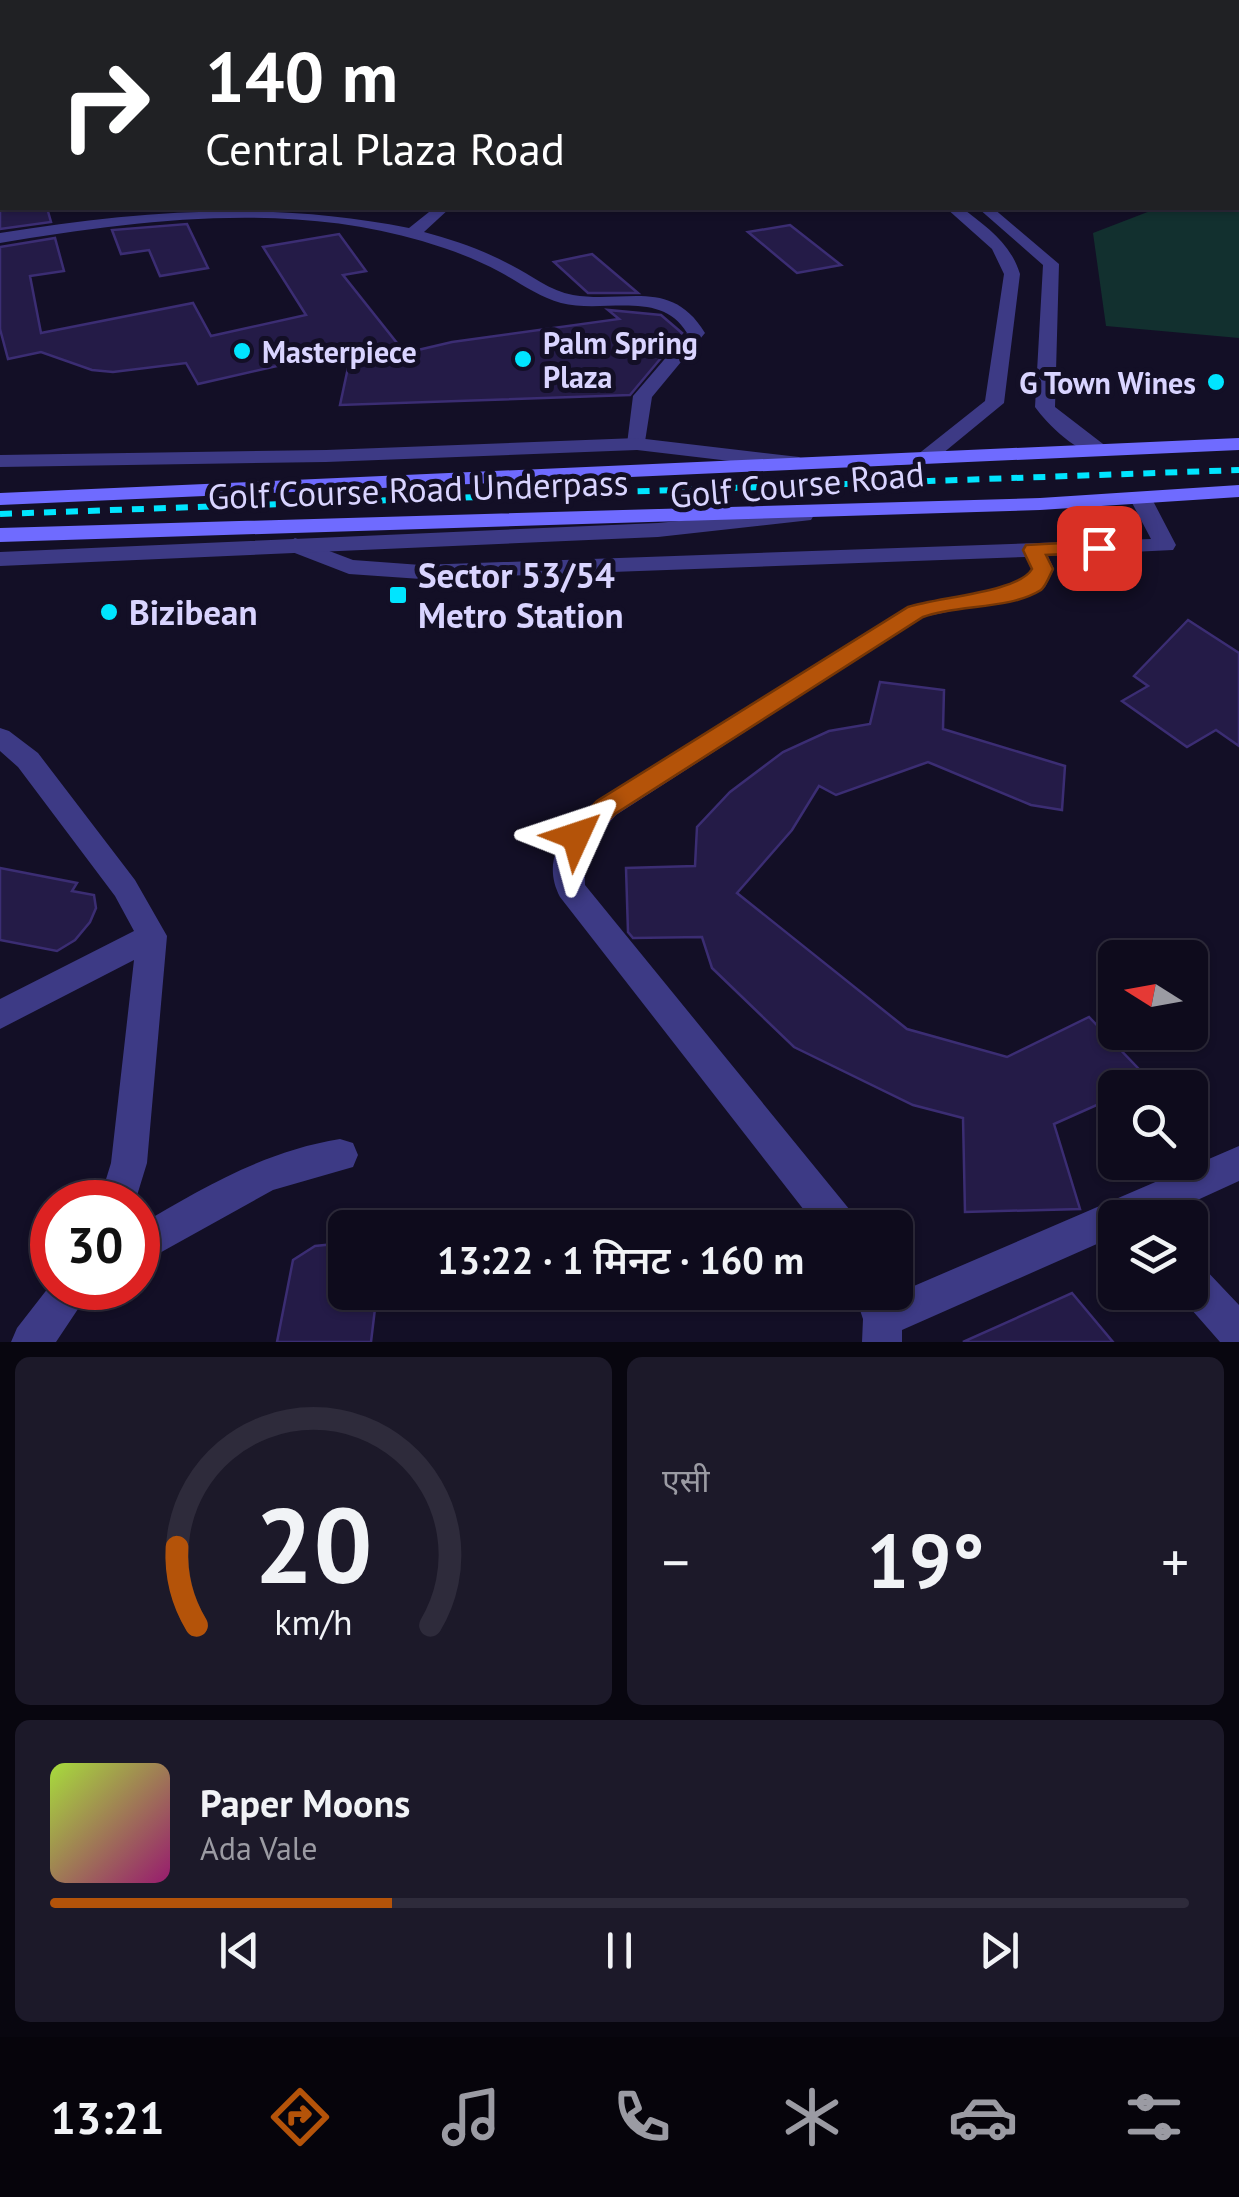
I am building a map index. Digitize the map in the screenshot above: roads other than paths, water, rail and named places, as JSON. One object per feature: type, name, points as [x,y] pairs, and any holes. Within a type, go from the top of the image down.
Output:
[{"type":"main road","name":"Golf Course Road","points":[[810,465],[1239,444]]},
{"type":"main road","name":"Golf Course Road Underpass","points":[[0,498],[810,465]]},
{"type":"main road","name":"Golf Course Road","points":[[838,511],[1141,499],[1239,491]]},
{"type":"main road","name":"Golf Course Road Underpass","points":[[0,535],[306,523],[838,511]]},
{"type":"street","points":[[107,210],[122,221]]},
{"type":"street","points":[[0,238],[217,210]]},
{"type":"street","points":[[239,210],[333,217],[413,233],[501,266],[570,300],[653,302],[690,319],[696,333],[643,396],[638,444]]},
{"type":"street","points":[[413,233],[441,210]]},
{"type":"street","points":[[955,210],[1010,260],[1020,396]]},
{"type":"street","points":[[986,210],[1051,264],[1020,396]]},
{"type":"street","points":[[1020,396],[1100,451]]},
{"type":"street","points":[[924,459],[988,411],[1020,396]]},
{"type":"street","name":"Golf Course Road","points":[[0,461],[346,456],[638,444],[810,465]]},
{"type":"street","points":[[295,545],[349,567],[406,572],[1165,545],[1141,499]]},
{"type":"street","name":"Golf Course Road","points":[[0,560],[658,530],[838,511]]},
{"type":"street","points":[[827,1210],[571,888],[564,863],[576,836],[606,808],[915,612],[943,603],[1012,594],[1034,585],[1043,569],[1025,550]]},
{"type":"street","points":[[0,737],[28,760],[125,888],[152,936],[129,1164],[124,1180]]},
{"type":"street","points":[[0,1015],[152,936]]},
{"type":"street","points":[[160,1235],[254,1181],[310,1158],[340,1154]]},
{"type":"street","points":[[1154,1200],[1239,1163]]},
{"type":"street","points":[[880,1318],[1098,1226]]},
{"type":"street","points":[[1208,1300],[1239,1334]]},
{"type":"street","points":[[32,1342],[56,1310]]},
{"type":"railway","points":[[0,514],[1239,470]]},
{"type":"place","name":"Masterpiece","points":[[242,351]]},
{"type":"place","name":"Palm Spring Plaza","points":[[523,359]]},
{"type":"place","name":"G Town Wines","points":[[1216,382]]},
{"type":"place","name":"Sector 53/54 Metro Station","points":[[398,595]]},
{"type":"place","name":"Bizibean","points":[[109,612]]}]
